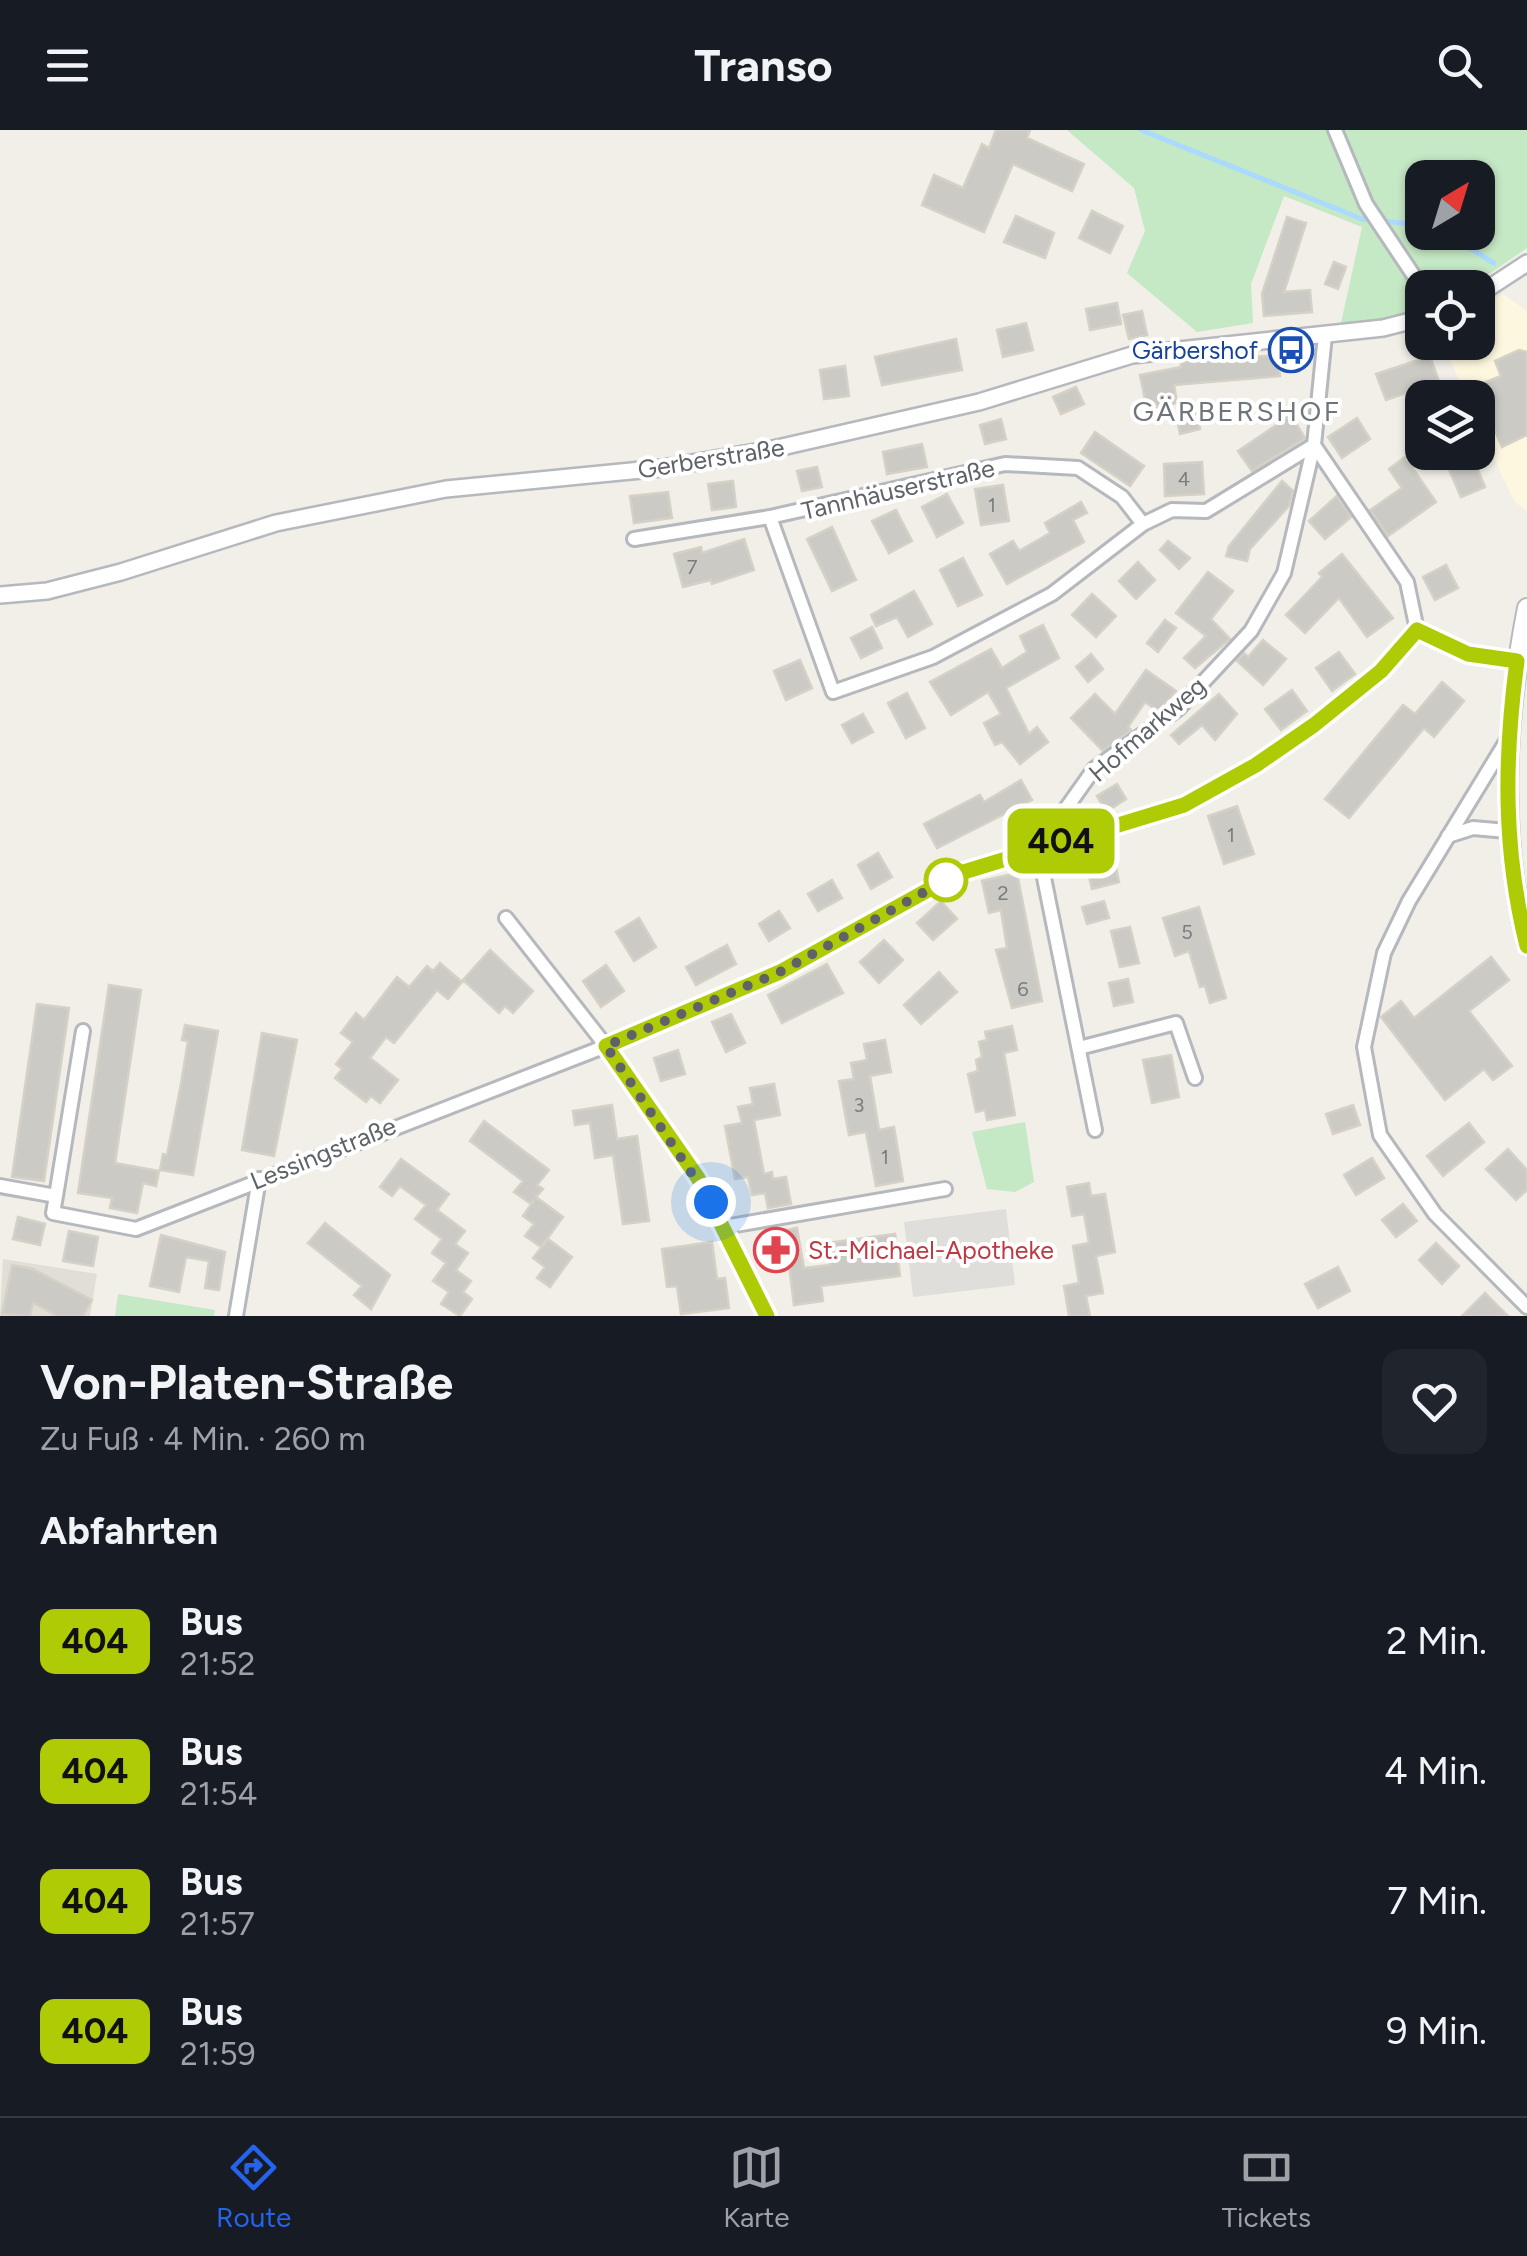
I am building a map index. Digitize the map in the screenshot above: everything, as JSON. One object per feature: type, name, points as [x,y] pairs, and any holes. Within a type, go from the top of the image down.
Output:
[{"type":"main road","points":[[1527,608],[1507,740],[1507,831],[1513,888],[1527,946]]},
{"type":"street","points":[[1335,130],[1366,204],[1410,270]]},
{"type":"street","points":[[1495,284],[1527,264]]},
{"type":"street","name":"Gerberstraße","points":[[0,595],[46,590],[276,522],[427,493],[662,468],[773,449],[979,402],[1132,355],[1405,322]]},
{"type":"street","name":"Hofmarkweg","points":[[1038,848],[1094,770],[1178,709],[1252,632],[1284,573],[1314,445],[1325,334]]},
{"type":"street","points":[[770,518],[834,692],[933,657],[1052,594],[1143,524],[1172,510],[1206,511],[1314,445],[1407,582],[1417,630],[1468,654],[1517,661]]},
{"type":"street","name":"Tannhäuserstraße","points":[[634,539],[770,518],[1005,464],[1078,468],[1122,497],[1143,524]]},
{"type":"street","name":"Lessingstraße","points":[[0,1186],[56,1196],[53,1213],[136,1229],[606,1046],[780,972],[957,874],[1184,805],[1256,765],[1381,671],[1417,630]]},
{"type":"street","points":[[1507,740],[1448,836],[1384,954],[1364,1047],[1380,1135],[1435,1214],[1527,1307]]},
{"type":"street","points":[[1448,836],[1473,828],[1507,831]]},
{"type":"street","points":[[1038,848],[1096,1130]]},
{"type":"street","points":[[506,918],[606,1046],[698,1178],[767,1316]]},
{"type":"street","points":[[1079,1048],[1176,1023],[1196,1078]]},
{"type":"street","points":[[56,1196],[84,1031]]},
{"type":"street","points":[[236,1316],[259,1178]]},
{"type":"street","points":[[724,1227],[945,1189]]},
{"type":"shaded area","points":[[1503,294],[1527,311],[1527,511],[1515,502],[1495,461],[1495,380],[1459,380],[1450,360],[1495,360],[1495,298]]},
{"type":"shaded area","points":[[1006,1209],[1015,1285],[913,1297],[904,1222]]},
{"type":"shaded area","points":[[3,1259],[97,1274],[90,1316],[0,1316]]},
{"type":"green space","points":[[1067,130],[1527,130],[1527,248],[1495,270],[1405,270],[1405,315],[1384,322],[1341,323],[1362,227],[1284,196],[1251,284],[1253,323],[1197,332],[1127,273],[1145,231],[1134,188]]},
{"type":"green space","points":[[1025,1122],[1034,1182],[1015,1192],[987,1189],[972,1132]]},
{"type":"green space","points":[[118,1294],[215,1310],[214,1316],[115,1316]]},
{"type":"building","points":[[996,130],[1030,130],[1027,138],[1084,164],[1072,191],[1013,164],[984,232],[922,205],[934,175],[963,188],[982,144],[989,148]]},
{"type":"building","points":[[1092,211],[1123,226],[1110,253],[1079,238]]},
{"type":"building","points":[[1016,216],[1054,233],[1045,258],[1004,242]]},
{"type":"building","points":[[1287,217],[1306,223],[1284,292],[1310,290],[1312,312],[1264,316],[1262,294]]},
{"type":"building","points":[[1334,262],[1346,267],[1338,289],[1325,284]]},
{"type":"building","points":[[1117,303],[1121,324],[1090,330],[1086,309]]},
{"type":"building","points":[[1142,311],[1147,335],[1129,339],[1123,315]]},
{"type":"building","points":[[1026,323],[1033,350],[1003,357],[997,330]]},
{"type":"building","points":[[956,339],[962,370],[882,385],[875,357]]},
{"type":"building","points":[[1519,350],[1527,352],[1527,435],[1502,447],[1495,431],[1495,380],[1491,380],[1501,376],[1495,361]]},
{"type":"building","points":[[1278,355],[1280,376],[1174,385],[1177,403],[1147,409],[1140,375],[1181,367],[1181,362]]},
{"type":"building","points":[[1418,360],[1431,360],[1438,380],[1405,380],[1405,394],[1386,400],[1376,374]]},
{"type":"building","points":[[845,366],[849,396],[824,399],[820,370]]},
{"type":"building","points":[[1076,387],[1084,404],[1061,414],[1053,397]]},
{"type":"building","points":[[1196,410],[1200,429],[1180,434],[1176,415]]},
{"type":"building","points":[[1291,415],[1305,438],[1252,471],[1238,451]]},
{"type":"building","points":[[1357,418],[1370,439],[1342,458],[1328,437]]},
{"type":"building","points":[[1001,419],[1006,439],[985,444],[980,425]]},
{"type":"building","points":[[1095,432],[1144,466],[1130,486],[1081,453]]},
{"type":"building","points":[[922,444],[927,467],[887,474],[883,452]]},
{"type":"building","points":[[1405,457],[1405,470],[1414,470],[1436,502],[1388,536],[1370,510],[1402,488],[1389,469]]},
{"type":"building","points":[[1202,462],[1204,494],[1165,496],[1164,464]]},
{"type":"building","points":[[817,467],[822,487],[802,491],[797,471]]},
{"type":"building","points":[[1449,470],[1478,470],[1485,487],[1461,497]]},
{"type":"building","points":[[733,481],[736,507],[712,510],[708,484]]},
{"type":"building","points":[[1282,481],[1293,491],[1289,506],[1250,549],[1247,561],[1226,556],[1229,546]]},
{"type":"building","points":[[1003,485],[1009,521],[981,525],[975,489]]},
{"type":"building","points":[[668,492],[672,518],[634,523],[630,496]]},
{"type":"building","points":[[947,494],[963,523],[937,537],[922,507]]},
{"type":"building","points":[[1337,496],[1351,517],[1325,539],[1309,521]]},
{"type":"building","points":[[1081,502],[1087,513],[1073,520],[1084,542],[1007,584],[990,554],[1013,541],[1019,551],[1050,533],[1045,523]]},
{"type":"building","points":[[896,510],[912,541],[889,553],[872,521]]},
{"type":"building","points":[[832,527],[856,580],[832,591],[807,539]]},
{"type":"building","points":[[744,539],[754,570],[712,584],[711,580],[683,587],[674,554],[701,547],[702,553]]},
{"type":"building","points":[[1168,541],[1190,558],[1179,569],[1160,550]]},
{"type":"building","points":[[1342,554],[1393,618],[1367,637],[1339,598],[1305,633],[1286,615],[1322,577],[1319,573]]},
{"type":"building","points":[[963,558],[982,595],[958,606],[940,570]]},
{"type":"building","points":[[1138,562],[1155,580],[1136,599],[1119,581]]},
{"type":"building","points":[[1446,565],[1458,588],[1435,600],[1423,577]]},
{"type":"building","points":[[1208,572],[1233,591],[1211,619],[1230,639],[1195,668],[1184,658],[1206,636],[1176,613]]},
{"type":"building","points":[[914,591],[932,624],[908,637],[897,617],[876,626],[871,615]]},
{"type":"building","points":[[1092,594],[1116,616],[1096,637],[1072,615]]},
{"type":"building","points":[[1165,620],[1176,628],[1158,652],[1147,643]]},
{"type":"building","points":[[1043,625],[1059,658],[1006,688],[1029,734],[1037,727],[1048,742],[1020,764],[1002,742],[995,745],[984,723],[1001,714],[988,692],[951,715],[930,682],[991,649],[1002,668],[1027,652],[1020,636]]},
{"type":"building","points":[[872,627],[882,648],[861,658],[851,638]]},
{"type":"building","points":[[1263,640],[1286,659],[1263,685],[1237,661],[1244,653],[1248,657]]},
{"type":"building","points":[[1339,652],[1355,674],[1332,691],[1316,668]]},
{"type":"building","points":[[1091,654],[1103,669],[1088,682],[1076,667]]},
{"type":"building","points":[[800,660],[812,688],[786,700],[774,671]]},
{"type":"building","points":[[1146,670],[1176,691],[1158,711],[1145,702],[1128,727],[1131,730],[1103,751],[1071,718],[1095,694],[1115,714]]},
{"type":"building","points":[[1442,682],[1464,701],[1434,737],[1424,728],[1349,818],[1325,799],[1403,705],[1415,714]]},
{"type":"building","points":[[1292,690],[1307,711],[1281,730],[1265,709]]},
{"type":"building","points":[[907,693],[925,728],[906,738],[888,703]]},
{"type":"building","points":[[1219,694],[1237,714],[1215,740],[1202,725],[1179,744],[1171,735]]},
{"type":"building","points":[[863,714],[873,732],[852,743],[842,725]]},
{"type":"building","points":[[1021,780],[1032,800],[937,848],[924,824],[980,795],[984,802]]},
{"type":"building","points":[[1117,784],[1126,799],[1106,812],[1097,796]]},
{"type":"building","points":[[1237,806],[1254,854],[1224,864],[1208,816]]},
{"type":"building","points":[[878,853],[892,877],[871,889],[858,865]]},
{"type":"building","points":[[1113,853],[1119,882],[1092,889],[1085,860]]},
{"type":"building","points":[[1017,873],[1042,1001],[1012,1008],[996,950],[1007,948],[1001,910],[989,913],[982,881]]},
{"type":"building","points":[[832,880],[842,898],[818,911],[808,894]]},
{"type":"building","points":[[941,901],[957,919],[933,940],[917,923]]},
{"type":"building","points":[[1104,901],[1109,918],[1087,924],[1082,907]]},
{"type":"building","points":[[1199,907],[1226,998],[1210,1003],[1205,986],[1200,987],[1189,951],[1175,956],[1163,918]]},
{"type":"building","points":[[779,911],[790,928],[769,941],[759,924]]},
{"type":"building","points":[[639,918],[656,947],[634,961],[616,932]]},
{"type":"building","points":[[1130,927],[1139,963],[1120,967],[1111,931]]},
{"type":"building","points":[[884,940],[903,960],[879,983],[860,962]]},
{"type":"building","points":[[727,945],[736,964],[696,985],[686,967]]},
{"type":"building","points":[[490,950],[533,991],[513,1013],[505,1006],[499,1013],[463,980]]},
{"type":"building","points":[[1491,957],[1509,980],[1469,1011],[1512,1066],[1493,1080],[1484,1069],[1445,1100],[1381,1017],[1401,1001],[1414,1018]]},
{"type":"building","points":[[440,963],[462,982],[448,999],[437,990],[394,1043],[386,1037],[370,1058],[398,1080],[380,1103],[371,1096],[366,1102],[335,1078],[342,1069],[336,1064],[353,1042],[341,1033],[356,1013],[364,1020],[397,977],[409,987],[427,966],[433,971]]},
{"type":"building","points":[[827,964],[843,993],[782,1023],[768,995]]},
{"type":"building","points":[[606,965],[624,991],[601,1007],[583,981]]},
{"type":"building","points":[[939,972],[957,992],[921,1024],[904,1005]]},
{"type":"building","points":[[1128,979],[1133,1002],[1114,1006],[1109,983]]},
{"type":"building","points":[[109,985],[141,990],[115,1163],[159,1171],[156,1186],[143,1183],[137,1213],[110,1208],[112,1198],[78,1193]]},
{"type":"building","points":[[37,1004],[69,1008],[44,1181],[12,1177]]},
{"type":"building","points":[[731,1014],[745,1043],[726,1052],[712,1022]]},
{"type":"building","points":[[185,1025],[218,1031],[193,1175],[160,1170],[163,1154],[167,1155],[181,1084],[188,1041],[182,1040]]},
{"type":"building","points":[[1012,1026],[1017,1050],[1004,1053],[1015,1115],[987,1120],[985,1110],[976,1112],[968,1074],[978,1071],[976,1060],[982,1057],[979,1042],[987,1040],[985,1032]]},
{"type":"building","points":[[262,1033],[297,1040],[274,1156],[242,1150]]},
{"type":"building","points":[[885,1040],[891,1072],[870,1076],[879,1130],[894,1127],[903,1181],[876,1186],[866,1132],[849,1135],[839,1081],[854,1079],[851,1063],[867,1060],[864,1044]]},
{"type":"building","points":[[678,1050],[685,1074],[661,1081],[654,1058]]},
{"type":"building","points":[[1171,1055],[1179,1097],[1152,1103],[1143,1060]]},
{"type":"building","points":[[774,1084],[780,1115],[754,1120],[764,1174],[772,1172],[773,1179],[786,1177],[791,1204],[768,1208],[765,1193],[752,1195],[748,1177],[735,1179],[725,1126],[742,1123],[738,1107],[753,1104],[750,1088]]},
{"type":"building","points":[[612,1105],[617,1139],[637,1136],[649,1221],[623,1224],[613,1155],[595,1158],[590,1123],[575,1125],[573,1111]]},
{"type":"building","points":[[1353,1105],[1360,1125],[1333,1134],[1326,1114]]},
{"type":"building","points":[[484,1121],[549,1170],[537,1185],[543,1189],[536,1197],[563,1217],[541,1247],[525,1236],[534,1224],[523,1216],[534,1200],[531,1204],[514,1192],[523,1181],[470,1141]]},
{"type":"building","points":[[1469,1123],[1484,1142],[1443,1176],[1427,1156]]},
{"type":"building","points":[[1508,1149],[1527,1170],[1527,1190],[1516,1200],[1486,1169]]},
{"type":"building","points":[[1372,1158],[1384,1178],[1356,1195],[1344,1175]]},
{"type":"building","points":[[401,1159],[449,1194],[437,1210],[465,1231],[455,1244],[468,1253],[456,1270],[471,1281],[463,1292],[472,1299],[460,1316],[441,1304],[449,1292],[433,1281],[446,1263],[432,1253],[442,1239],[415,1219],[426,1205],[400,1186],[392,1196],[380,1187]]},
{"type":"building","points":[[1089,1183],[1091,1196],[1105,1194],[1115,1252],[1096,1256],[1103,1293],[1086,1296],[1090,1316],[1069,1316],[1064,1286],[1079,1283],[1073,1246],[1089,1243],[1084,1214],[1072,1216],[1067,1187]]},
{"type":"building","points":[[1403,1204],[1417,1221],[1396,1237],[1382,1220]]},
{"type":"building","points":[[18,1217],[45,1224],[40,1245],[13,1239]]},
{"type":"building","points":[[325,1223],[390,1275],[371,1309],[354,1295],[362,1286],[308,1243]]},
{"type":"building","points":[[797,1228],[804,1268],[830,1265],[827,1243],[895,1234],[900,1276],[821,1286],[823,1301],[794,1305],[788,1257],[775,1259],[773,1250],[763,1252],[760,1235]]},
{"type":"building","points":[[69,1231],[98,1237],[93,1266],[63,1261]]},
{"type":"building","points":[[161,1235],[225,1252],[219,1290],[205,1288],[209,1261],[186,1257],[179,1292],[150,1286]]},
{"type":"building","points":[[548,1239],[572,1257],[550,1287],[537,1278],[545,1267],[533,1258]]},
{"type":"building","points":[[712,1242],[717,1279],[725,1278],[729,1308],[681,1314],[677,1286],[667,1287],[662,1249]]},
{"type":"building","points":[[1436,1243],[1459,1266],[1442,1284],[1419,1260]]},
{"type":"building","points":[[12,1265],[33,1269],[92,1300],[83,1316],[57,1316],[33,1303],[30,1316],[2,1314]]},
{"type":"building","points":[[1338,1267],[1350,1291],[1318,1308],[1305,1284]]},
{"type":"building","points":[[1485,1293],[1508,1316],[1462,1316]]},
{"type":"waterway","points":[[1141,130],[1362,219],[1405,223]]},
{"type":"waterway","points":[[1473,250],[1494,263]]},
{"type":"bus line","name":"404","points":[[767,1316],[698,1178],[606,1046],[780,972],[957,874],[1184,805],[1256,765],[1314,725],[1381,671],[1417,630],[1468,654],[1517,661],[1507,740],[1507,831],[1513,888],[1527,946]]},
{"type":"place","name":"Gärbershof","points":[[1291,350]]},
{"type":"place","name":"St.-Michael-Apotheke","points":[[776,1250]]},
{"type":"district","name":"GÄRBERSHOF","points":[[1237,411]]},
{"type":"route","points":[[711,1202],[606,1046],[780,972],[957,874],[946,880]]}]
